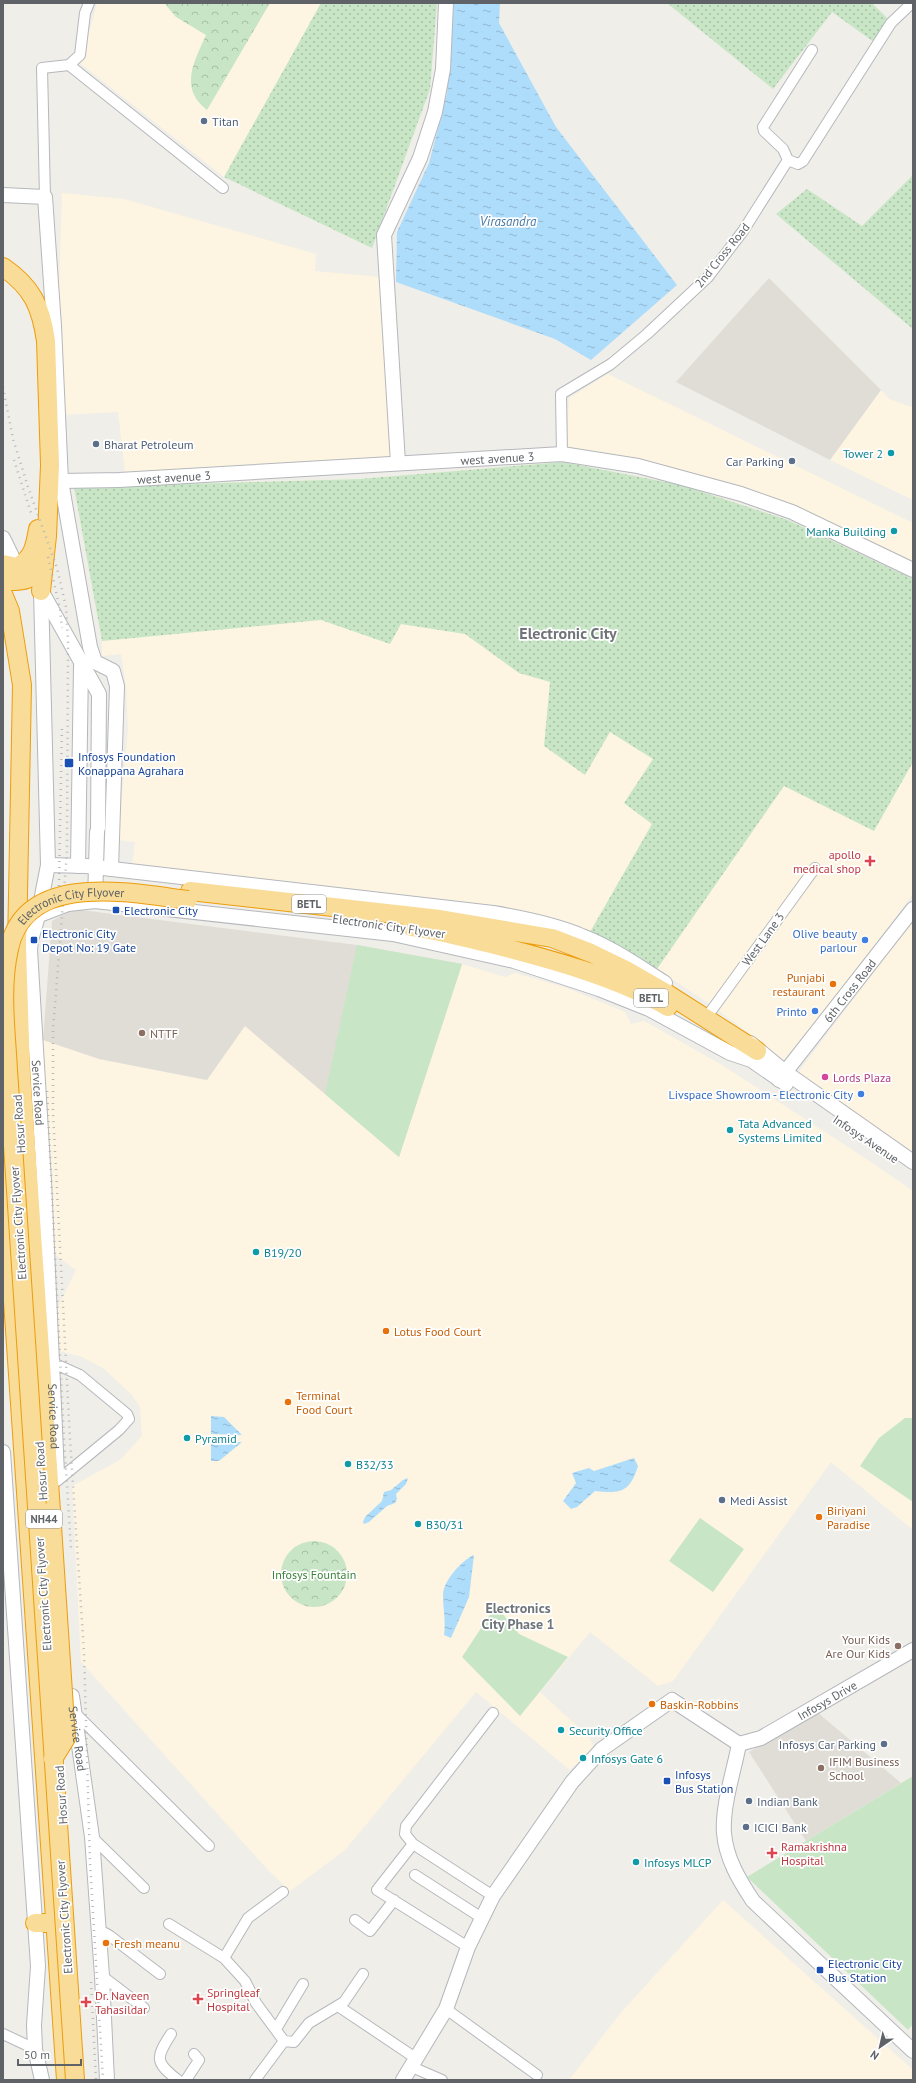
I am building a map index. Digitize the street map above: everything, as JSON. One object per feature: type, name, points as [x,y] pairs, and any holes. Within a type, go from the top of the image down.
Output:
[{"type":"highway","points":[[3,266],[17,276],[28,288],[38,304],[44,323],[50,465],[30,569],[12,581],[3,580]]},
{"type":"highway","points":[[3,281],[22,298],[29,308],[36,326],[38,337],[40,497],[36,540],[30,569]]},
{"type":"highway","points":[[3,594],[10,611],[22,690],[17,947],[21,1066],[66,1738],[54,1760]]},
{"type":"highway","name":"Electronic City Flyover","points":[[3,935],[11,920],[28,901],[53,887],[69,884],[102,882],[189,896],[430,929],[540,957],[622,986],[662,1003],[754,1056]]},
{"type":"highway","name":"Electronic City Flyover","points":[[75,2080],[4,1003],[8,949],[16,931],[27,915],[41,904],[57,897],[99,892],[189,896],[440,919],[552,938],[591,953],[626,970],[666,993],[754,1056]]},
{"type":"highway","name":"Hosur Road","points":[[3,959],[14,1036],[70,1943],[82,2080]]},
{"type":"highway","name":"Electronic City Flyover","points":[[3,1154],[66,2080]]},
{"type":"highway","name":"Hosur Road","points":[[3,1298],[23,1538],[42,1923],[59,2080]]},
{"type":"street","points":[[89,3],[85,13],[80,55],[69,65],[42,68],[45,197],[54,326],[61,481],[90,647],[95,662],[110,668],[116,680],[104,868],[94,901]]},
{"type":"street","points":[[398,463],[384,235],[420,158],[435,112],[443,69],[446,3]]},
{"type":"street","points":[[812,50],[763,127],[764,131],[783,149],[788,160],[798,164],[803,161],[891,23],[912,3]]},
{"type":"street","points":[[69,65],[223,188]]},
{"type":"street","name":"2nd Cross Road","points":[[562,454],[561,394],[611,364],[647,334],[708,277],[744,230],[788,160]]},
{"type":"street","points":[[3,195],[45,197]]},
{"type":"street","name":"west avenue 3","points":[[61,481],[126,479],[562,454],[638,466],[740,494],[792,512],[913,570]]},
{"type":"street","points":[[3,538],[30,569],[98,694],[98,830],[104,868]]},
{"type":"street","name":"Service Road","points":[[30,569],[48,865],[30,950],[53,1363],[57,1482],[73,1711],[92,1837],[99,1934]]},
{"type":"street","points":[[78,866],[81,665]]},
{"type":"street","points":[[48,865],[104,868],[493,913],[556,927],[594,941],[710,1011],[739,1031],[754,1056]]},
{"type":"street","name":"West Lane 3","points":[[710,1011],[815,868]]},
{"type":"street","points":[[38,916],[68,904],[94,901],[393,934],[471,950],[514,961],[599,989],[649,1009],[730,1053],[754,1056]]},
{"type":"street","name":"6th Cross Road","points":[[782,1076],[913,909]]},
{"type":"street","name":"Infosys Avenue","points":[[754,1056],[913,1170]]},
{"type":"street","name":"Infosys Avenue","points":[[856,1128],[913,1162]]},
{"type":"street","points":[[53,1363],[80,1375],[127,1414],[129,1419],[119,1430],[57,1482]]},
{"type":"street","points":[[3,1453],[6,1539],[42,1923],[34,2025],[35,2049],[42,2080]]},
{"type":"street","name":"Infosys Drive","points":[[739,1744],[761,1738],[913,1650]]},
{"type":"street","points":[[403,2080],[446,2009],[468,1946],[493,1896],[572,1782],[602,1749],[672,1700],[739,1744],[724,1816],[724,1834],[731,1861],[740,1881],[753,1901],[913,2051]]},
{"type":"street","points":[[73,1711],[209,1846]]},
{"type":"street","points":[[493,1713],[406,1826],[405,1834],[413,1844],[493,1896]]},
{"type":"street","points":[[92,1837],[144,1888]]},
{"type":"street","points":[[413,1844],[377,1890],[468,1946]]},
{"type":"street","points":[[415,1875],[482,1918]]},
{"type":"street","points":[[224,1958],[248,1918],[283,1892]]},
{"type":"street","points":[[355,1920],[370,1931],[394,1900]]},
{"type":"street","points":[[169,1924],[224,1958],[245,1981],[256,2004],[284,2041]]},
{"type":"street","points":[[107,2080],[99,1934],[105,1933],[110,1936],[160,1974]]},
{"type":"street","points":[[284,2041],[294,2042],[309,2023],[344,2002],[363,1974]]},
{"type":"street","points":[[102,1976],[144,2008]]},
{"type":"street","points":[[276,2029],[303,1984]]},
{"type":"street","points":[[338,2006],[414,2063],[442,2080]]},
{"type":"street","points":[[446,2009],[537,2075]]},
{"type":"street","points":[[3,2034],[35,2049]]},
{"type":"street","points":[[172,2034],[159,2052],[159,2059],[166,2070],[178,2080]]},
{"type":"street","points":[[255,2080],[284,2041]]},
{"type":"street","points":[[186,2080],[199,2060],[194,2054]]},
{"type":"shaded area","name":"Titan","points":[[97,3],[321,3],[224,177],[81,64]]},
{"type":"shaded area","points":[[62,193],[124,199],[316,254],[315,271],[380,277],[393,459],[125,472],[118,412],[59,415],[58,327]]},
{"type":"shaded area","points":[[769,278],[881,390],[830,460],[676,382]]},
{"type":"shaded area","points":[[608,374],[913,523],[913,567],[794,509],[567,449],[569,398]]},
{"type":"shaded area","points":[[881,390],[889,399],[911,407],[913,405],[913,500],[830,460]]},
{"type":"shaded area","points":[[563,462],[681,485],[788,520],[913,579],[913,894],[856,970],[784,1060],[714,1007],[657,969],[590,932],[538,916],[450,900],[381,894],[132,866],[135,842],[118,840],[128,730],[126,685],[121,654],[102,656],[102,641],[74,487],[359,479]]},
{"type":"shaded area","name":"NTTF","points":[[73,909],[357,945],[462,964],[399,1157],[245,1026],[207,1080],[99,1059],[43,1040],[52,921]]},
{"type":"shaded area","points":[[913,920],[913,1156],[797,1074]]},
{"type":"shaded area","points":[[462,964],[505,977],[515,973],[567,988],[625,1012],[631,1024],[644,1021],[722,1065],[913,1191],[913,1530],[831,1462],[673,1681],[658,1686],[590,1632],[540,1692],[589,1737],[594,1746],[570,1770],[476,1692],[345,1850],[290,1891],[268,1870],[81,1662],[72,1486],[120,1460],[142,1436],[140,1407],[132,1395],[103,1368],[82,1357],[57,1350],[55,1313],[76,1270],[50,1251],[43,1040],[99,1059],[206,1080],[245,1026],[399,1156]]},
{"type":"shaded area","name":"IFIM Business School","points":[[817,1712],[901,1783],[806,1841],[749,1752]]},
{"type":"shaded area","points":[[723,1900],[913,2070],[913,2080],[569,2080],[619,2015]]},
{"type":"green space","points":[[164,3],[270,3],[207,110],[198,101],[193,93],[191,83],[197,54],[206,35],[176,17]]},
{"type":"green space","points":[[321,3],[437,3],[430,89],[372,248],[224,177]]},
{"type":"green space","points":[[667,3],[872,3],[888,19],[874,42],[832,12],[773,89]]},
{"type":"green space","points":[[913,175],[913,329],[776,214],[807,189],[862,226]]},
{"type":"green space","points":[[563,462],[681,485],[788,520],[913,579],[913,762],[874,831],[784,786],[657,969],[590,932],[652,824],[624,803],[653,759],[610,732],[585,775],[544,746],[550,682],[519,673],[465,634],[401,624],[390,644],[321,620],[102,641],[74,487],[359,479]]},
{"type":"green space","points":[[357,945],[462,964],[399,1157],[325,1094]]},
{"type":"green space","points":[[905,1418],[913,1418],[913,1502],[860,1466],[879,1438]]},
{"type":"green space","points":[[700,1518],[744,1549],[713,1592],[669,1561]]},
{"type":"green space","name":"Infosys Fountain","points":[[314,1541],[327,1544],[337,1551],[344,1561],[347,1574],[344,1587],[337,1597],[327,1604],[314,1607],[301,1604],[291,1597],[284,1587],[281,1574],[284,1561],[291,1551],[301,1544]]},
{"type":"green space","points":[[494,1603],[519,1634],[568,1657],[520,1716],[462,1657],[491,1613]]},
{"type":"green space","points":[[913,1776],[913,2024],[908,2030],[747,1877]]},
{"type":"water","name":"Virasandra","points":[[454,3],[500,3],[499,23],[556,127],[677,285],[591,360],[555,339],[396,282],[397,232],[429,163],[447,94]]},
{"type":"water","points":[[211,1416],[224,1417],[242,1435],[211,1434]]},
{"type":"water","points":[[211,1442],[242,1442],[219,1461],[211,1461]]},
{"type":"water","points":[[634,1458],[638,1466],[632,1481],[628,1486],[612,1492],[595,1491],[577,1507],[571,1509],[563,1501],[576,1483],[572,1473],[589,1468],[594,1471]]},
{"type":"water","points":[[408,1478],[406,1484],[396,1494],[397,1499],[395,1503],[387,1506],[369,1522],[364,1524],[363,1522],[365,1517],[382,1501],[384,1492],[391,1490],[403,1480]]},
{"type":"water","points":[[474,1555],[469,1597],[451,1638],[444,1635],[444,1589],[459,1566]]},
{"type":"railway","points":[[3,387],[13,439],[28,487],[57,568],[66,607],[68,642],[67,852],[53,1030],[53,1113],[70,1439],[84,1652],[90,1863],[103,2080]]},
{"type":"railway","points":[[14,460],[31,513]]},
{"type":"railway","points":[[48,557],[60,609],[62,628]]},
{"type":"railway","points":[[59,886],[62,724]]},
{"type":"railway","points":[[47,1091],[64,1439],[71,1549]]},
{"type":"railway","points":[[91,1982],[96,2080]]},
{"type":"place","name":"Titan","points":[[204,121]]},
{"type":"place","name":"Bharat Petroleum","points":[[96,444]]},
{"type":"place","name":"Tower 2","points":[[891,453]]},
{"type":"place","name":"Car Parking","points":[[792,461]]},
{"type":"place","name":"Manka Building","points":[[894,531]]},
{"type":"place","name":"Infosys Foundation Konappana Agrahara","points":[[69,763]]},
{"type":"place","name":"apollo medical shop","points":[[870,861]]},
{"type":"place","name":"Electronic City","points":[[116,910]]},
{"type":"place","name":"Electronic City Depot No: 19 Gate","points":[[34,940]]},
{"type":"place","name":"Olive beauty parlour","points":[[865,940]]},
{"type":"place","name":"Punjabi restaurant","points":[[833,984]]},
{"type":"place","name":"Printo","points":[[815,1011]]},
{"type":"place","name":"NTTF","points":[[142,1033]]},
{"type":"place","name":"Lords Plaza","points":[[825,1077]]},
{"type":"place","name":"Livspace Showroom - Electronic City","points":[[861,1094]]},
{"type":"place","name":"Tata Advanced Systems Limited","points":[[730,1130]]},
{"type":"place","name":"B19/20","points":[[256,1252]]},
{"type":"place","name":"Lotus Food Court","points":[[386,1331]]},
{"type":"place","name":"Terminal Food Court","points":[[288,1402]]},
{"type":"place","name":"Pyramid","points":[[187,1438]]},
{"type":"place","name":"B32/33","points":[[348,1464]]},
{"type":"place","name":"Medi Assist","points":[[722,1500]]},
{"type":"place","name":"Biriyani Paradise","points":[[819,1517]]},
{"type":"place","name":"B30/31","points":[[418,1524]]},
{"type":"place","name":"Your Kids Are Our Kids","points":[[898,1646]]},
{"type":"place","name":"Baskin-Robbins","points":[[652,1704]]},
{"type":"place","name":"Security Office","points":[[561,1730]]},
{"type":"place","name":"Infosys Car Parking","points":[[884,1744]]},
{"type":"place","name":"Infosys Gate 6","points":[[583,1758]]},
{"type":"place","name":"IFIM Business School","points":[[821,1768]]},
{"type":"place","name":"Infosys Bus Station","points":[[667,1781]]},
{"type":"place","name":"Indian Bank","points":[[749,1801]]},
{"type":"place","name":"ICICI Bank","points":[[746,1827]]},
{"type":"place","name":"Ramakrishna Hospital","points":[[772,1853]]},
{"type":"place","name":"Infosys MLCP","points":[[636,1862]]},
{"type":"place","name":"Fresh meanu","points":[[106,1943]]},
{"type":"place","name":"Electronic City Bus Station","points":[[820,1970]]},
{"type":"place","name":"Springleaf Hospital","points":[[198,1999]]},
{"type":"place","name":"Dr. Naveen Tahasildar","points":[[86,2002]]},
{"type":"district","name":"Electronic City","points":[[568,633]]},
{"type":"district","name":"Electronics City Phase 1","points":[[518,1616]]}]
